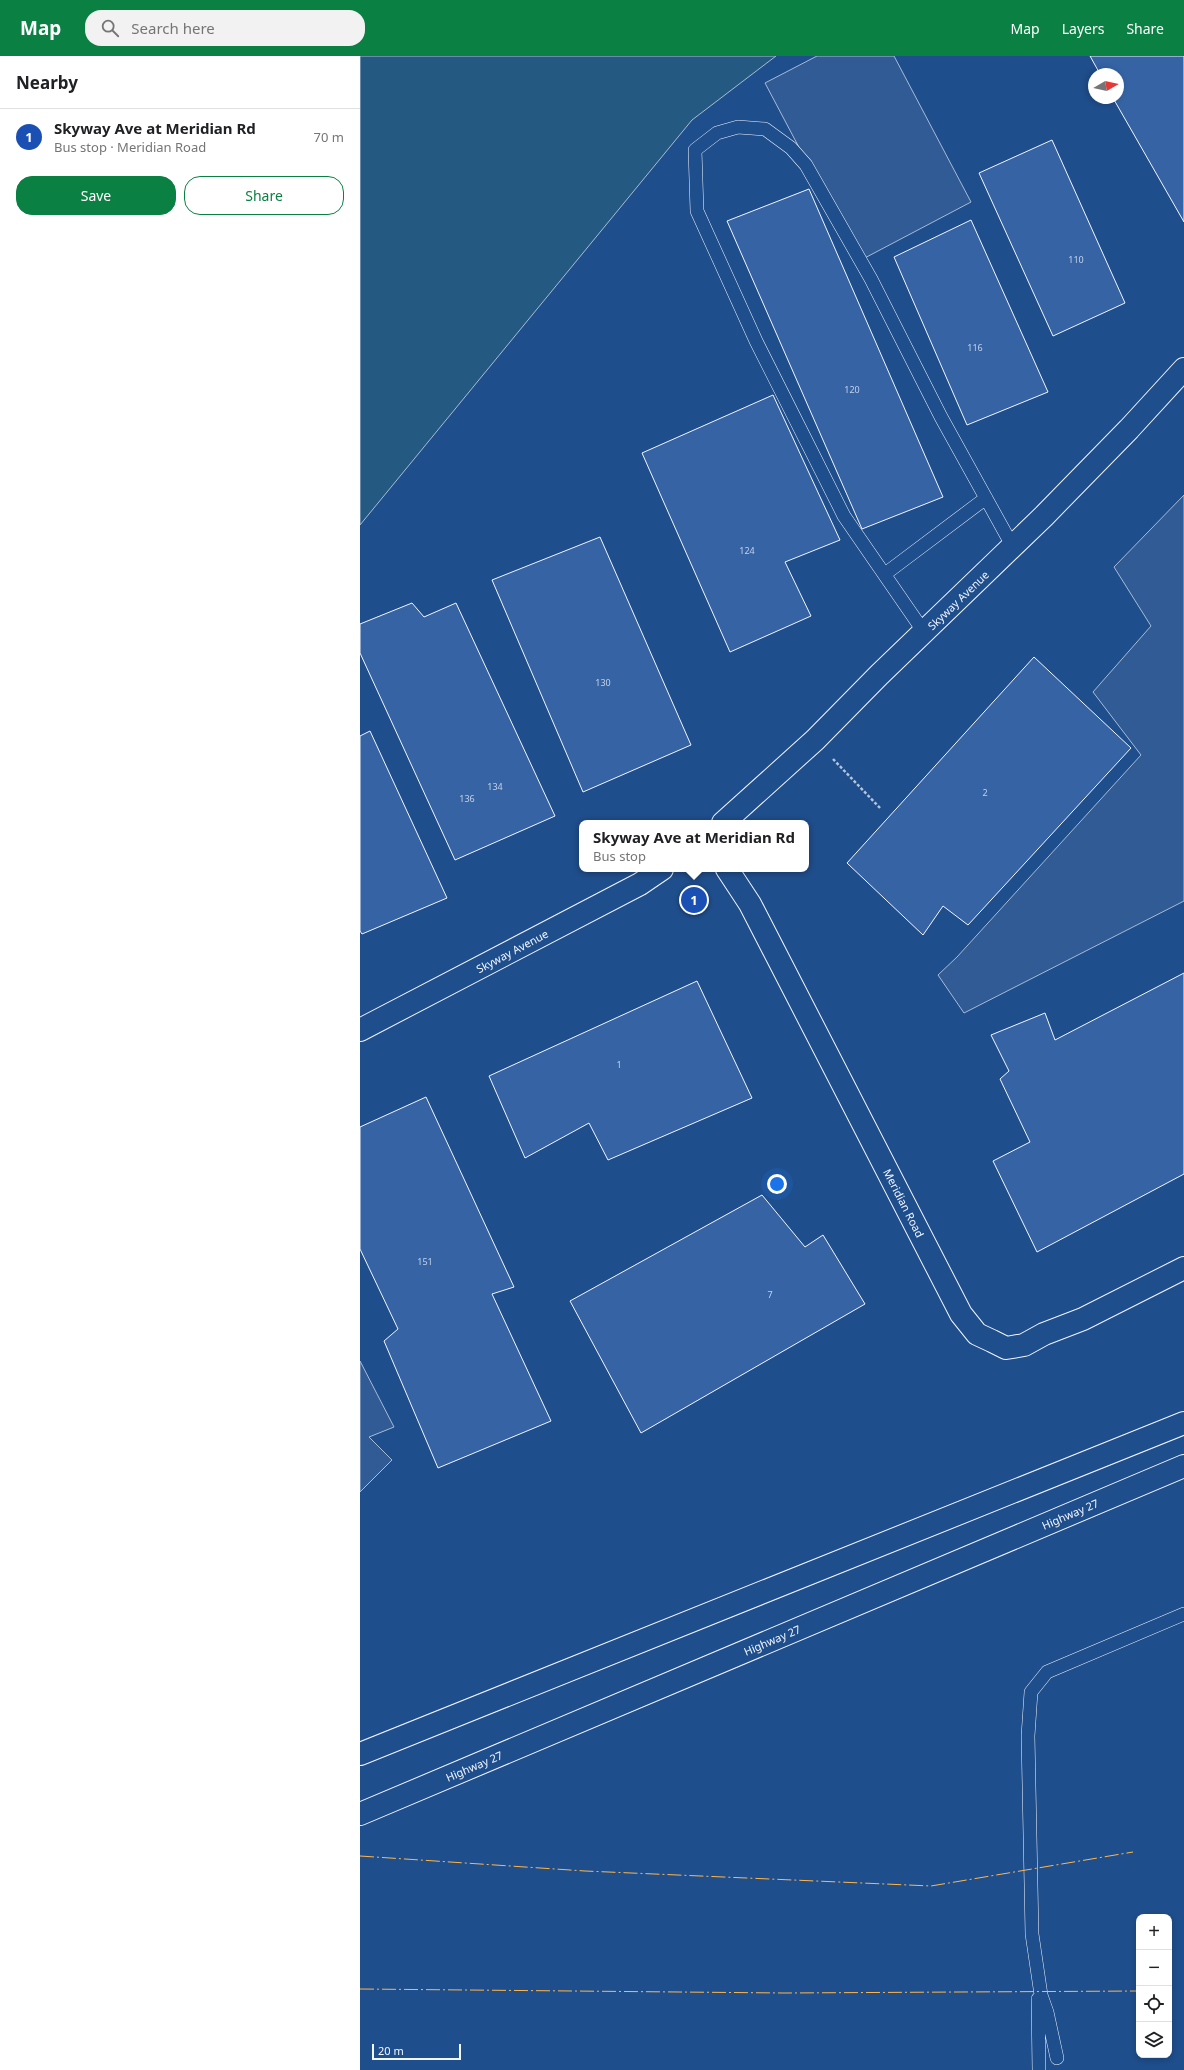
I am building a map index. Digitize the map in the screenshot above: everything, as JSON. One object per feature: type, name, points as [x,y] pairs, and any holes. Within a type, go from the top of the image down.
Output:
[{"type":"main road","name":"Skyway Avenue","points":[[726,820],[815,740],[879,675],[1013,547],[1129,429],[1184,369]]},
{"type":"main road","name":"Skyway Avenue","points":[[360,1030],[640,884],[658,872]]},
{"type":"main road","name":"Meridian Road","points":[[729,872],[750,904],[961,1314],[977,1334],[1006,1348],[1024,1346],[1044,1334],[1083,1319],[1184,1268]]},
{"type":"main road","points":[[360,1754],[1184,1423]]},
{"type":"main road","name":"Highway 27","points":[[360,1814],[1184,1466]]},
{"type":"lane","points":[[924,632],[844,516],[756,341],[697,211],[695,150],[717,133],[738,127],[765,129],[791,148],[806,165],[871,280],[941,417],[1013,547]]},
{"type":"lane","points":[[885,574],[986,498]]},
{"type":"lane","points":[[1057,2058],[1047,2012],[1041,1995],[1032,1934],[1028,1736],[1031,1692],[1047,1672],[1184,1614]]},
{"type":"lane","points":[[1038,1977],[1039,2070]]},
{"type":"path","points":[[815,740],[880,808]]},
{"type":"shaded area","points":[[360,56],[776,56],[692,120],[360,525]]},
{"type":"shaded area","points":[[817,56],[894,56],[971,202],[859,261],[765,83]]},
{"type":"shaded area","points":[[1184,495],[1184,901],[964,1013],[938,975],[957,957],[1141,755],[1093,692],[1151,626],[1114,567]]},
{"type":"shaded area","points":[[360,1361],[394,1427],[369,1437],[392,1460],[360,1492]]},
{"type":"building","points":[[1090,56],[1184,56],[1184,222],[1116,104],[1124,104],[1124,68],[1097,68]]},
{"type":"building","points":[[1052,140],[1125,303],[1053,336],[979,173]]},
{"type":"building","points":[[809,189],[943,497],[862,529],[727,221]]},
{"type":"building","points":[[971,220],[1048,392],[967,425],[894,257]]},
{"type":"building","points":[[773,395],[840,540],[785,562],[811,616],[730,652],[642,453]]},
{"type":"building","points":[[600,537],[691,745],[583,792],[492,580]]},
{"type":"building","points":[[412,603],[424,617],[456,603],[555,816],[455,860],[360,653],[360,624]]},
{"type":"building","points":[[1034,657],[1131,748],[968,925],[943,906],[923,935],[847,863]]},
{"type":"building","points":[[370,731],[447,898],[362,934],[360,931],[360,736]]},
{"type":"building","points":[[1184,973],[1184,1174],[1037,1252],[993,1161],[1030,1142],[1000,1079],[1009,1071],[991,1035],[1045,1013],[1055,1040]]},
{"type":"building","points":[[697,981],[752,1098],[608,1160],[589,1123],[525,1158],[489,1076]]},
{"type":"building","points":[[426,1097],[514,1287],[492,1294],[551,1421],[438,1468],[384,1341],[398,1329],[360,1249],[360,1127]]},
{"type":"building","points":[[762,1195],[805,1247],[823,1235],[865,1304],[641,1433],[570,1301]]},
{"type":"power","points":[[360,1856],[585,1871],[931,1886],[1133,1852]]},
{"type":"power","points":[[360,1989],[784,1993],[1136,1991]]},
{"type":"place","name":"Skyway Ave at Meridian Rd","points":[[694,900]]}]
